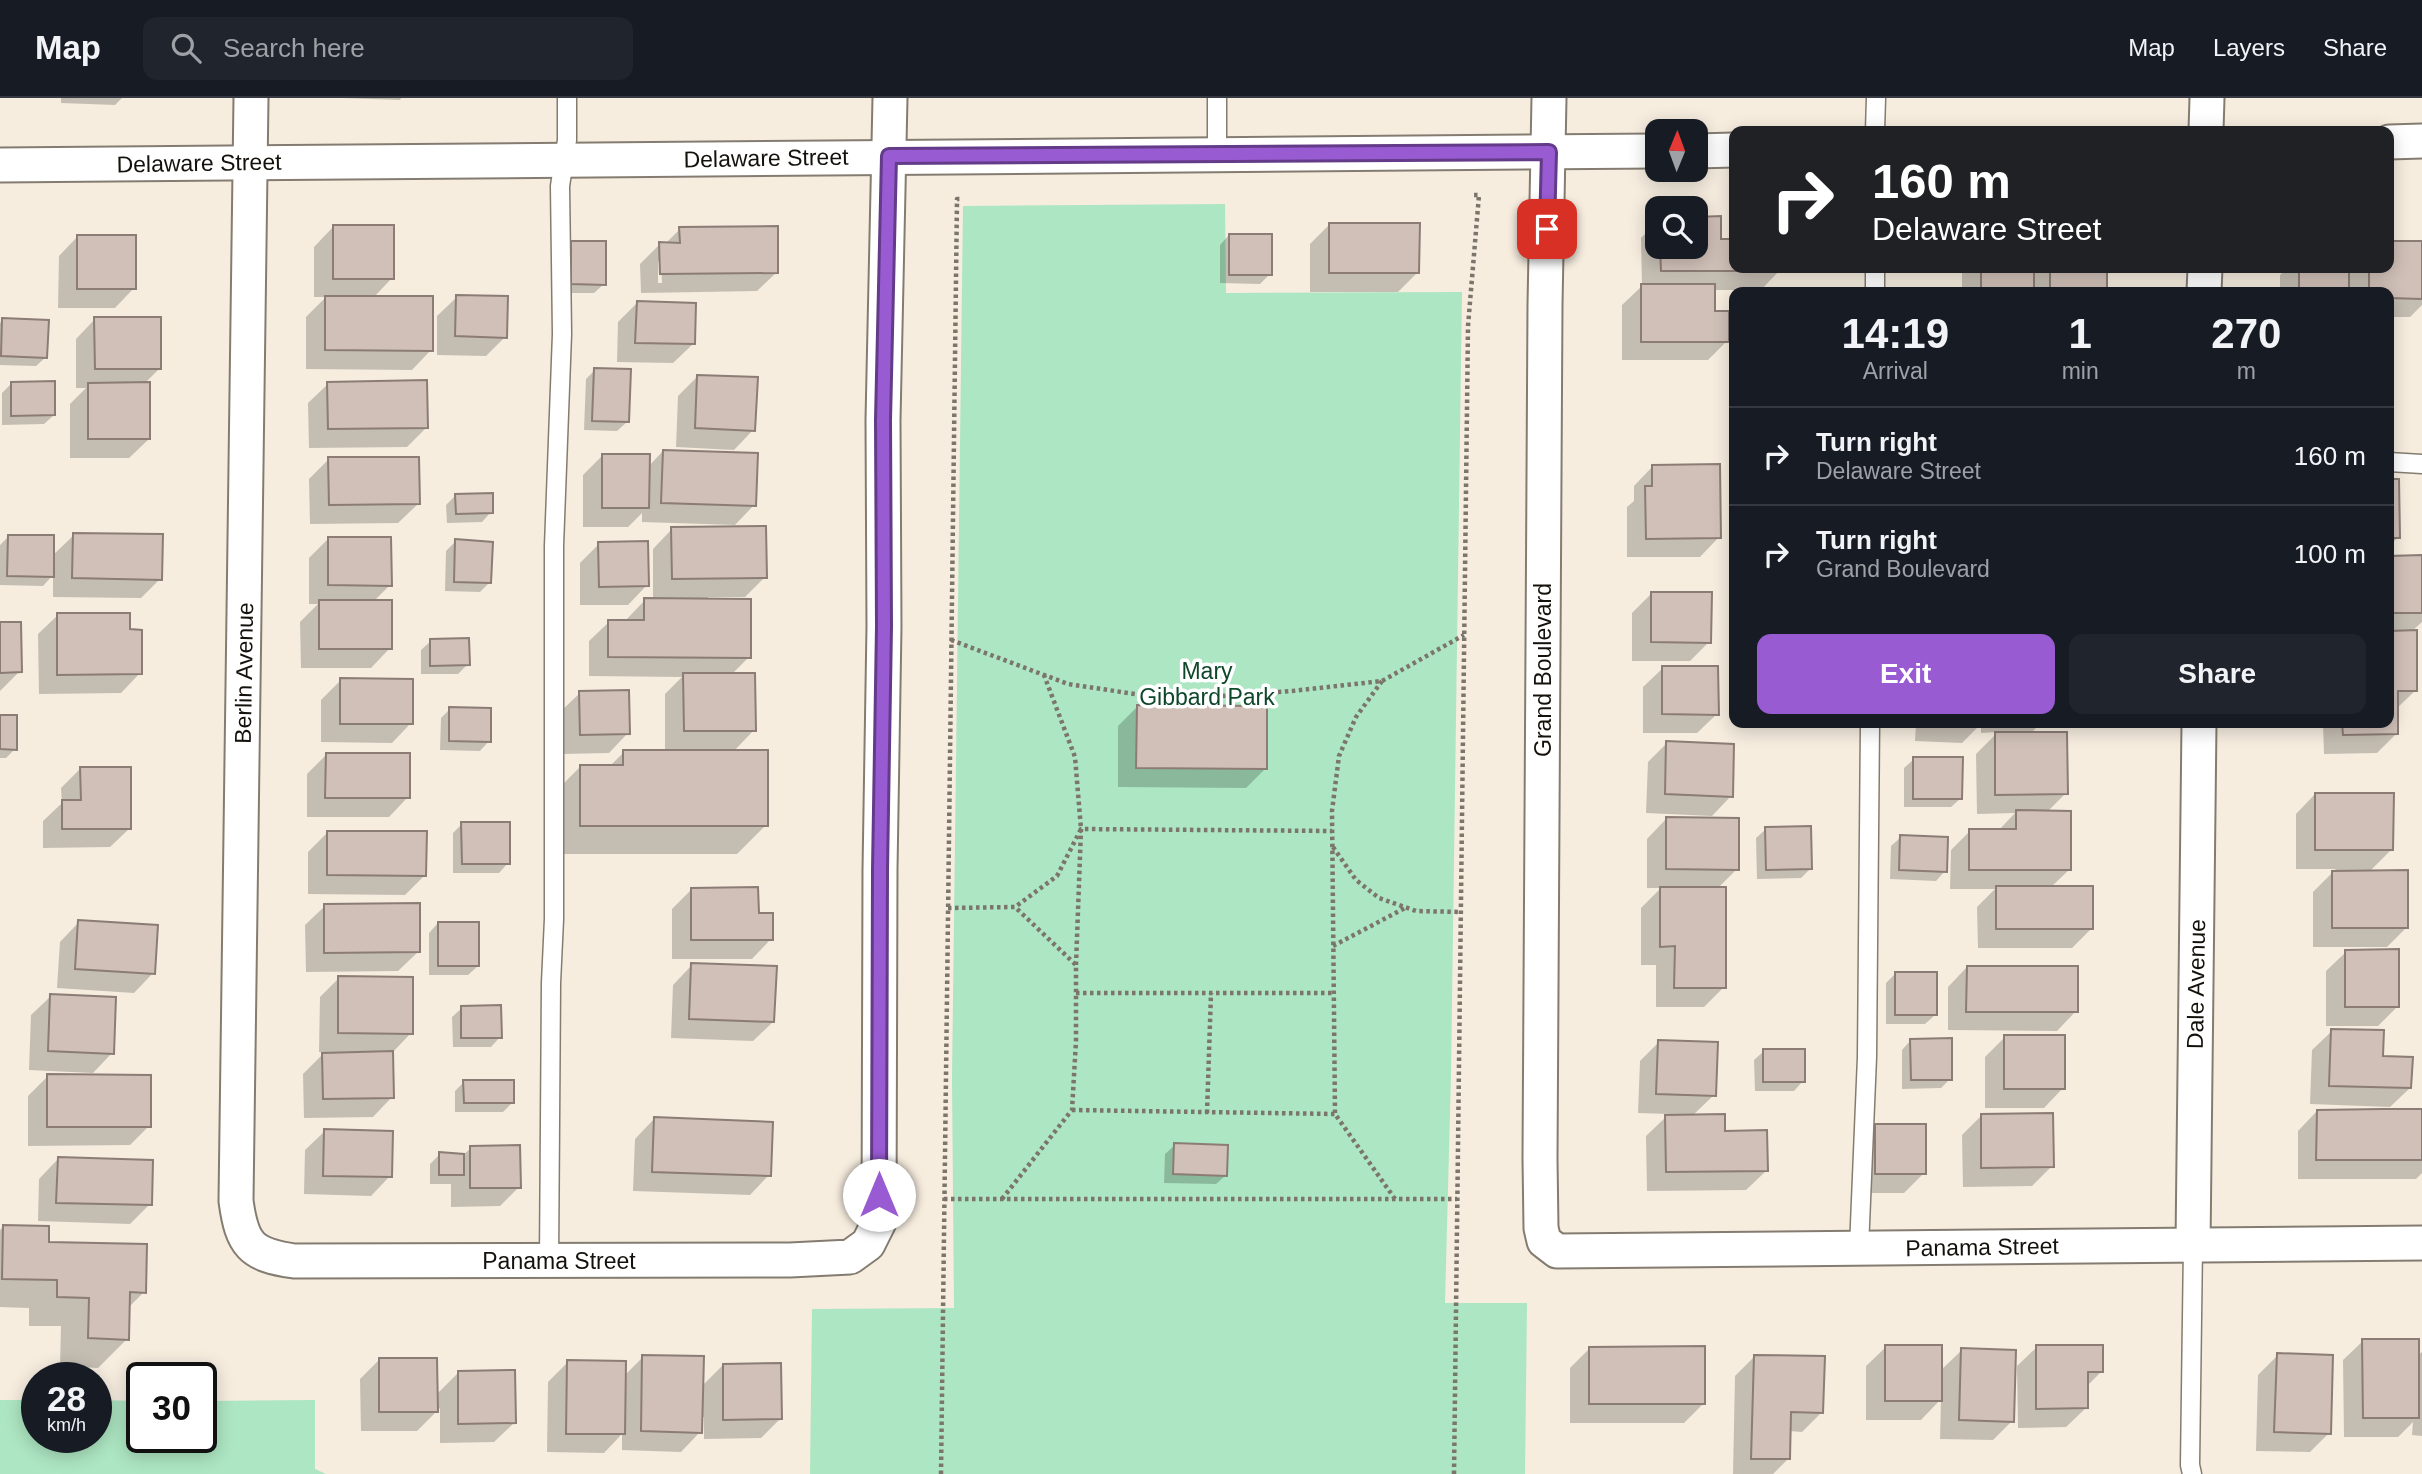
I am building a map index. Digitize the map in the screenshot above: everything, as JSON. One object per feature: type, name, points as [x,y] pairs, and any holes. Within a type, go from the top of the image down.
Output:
[{"type":"street","name":"Berlin Avenue","points":[[250,1245],[239,1227],[236,1201],[251,98]]},
{"type":"street","points":[[889,156],[890,98]]},
{"type":"street","name":"Grand Boulevard","points":[[1544,1241],[1541,1228],[1540,1159],[1545,305],[1549,98]]},
{"type":"street","points":[[2206,126],[2207,98]]},
{"type":"street","points":[[2394,142],[2422,141]]},
{"type":"street","points":[[1708,151],[1729,150]]},
{"type":"street","name":"Delaware Street","points":[[0,165],[1645,151]]},
{"type":"street","name":"Panama Street","points":[[250,1245],[268,1257],[294,1261],[549,1261],[790,1260],[850,1257],[868,1244],[879,1222],[883,420],[889,156]]},
{"type":"street","name":"Dale Avenue","points":[[2193,1245],[2199,728]]},
{"type":"street","name":"Panama Street","points":[[1544,1241],[1557,1251],[2422,1244]]},
{"type":"lane","points":[[549,1261],[554,919],[554,546],[562,334],[560,186],[567,140],[567,98]]},
{"type":"lane","points":[[1217,98],[1217,153]]},
{"type":"lane","points":[[1875,126],[1876,98]]},
{"type":"lane","points":[[2394,462],[2422,464]]},
{"type":"lane","points":[[1859,1248],[1867,1057],[1870,728]]},
{"type":"lane","points":[[2192,1474],[2193,1245]]},
{"type":"path","points":[[1454,1474],[1468,326],[1479,195],[1465,195]]},
{"type":"path","points":[[941,1474],[957,199],[970,199]]},
{"type":"path","points":[[951,640],[1068,684],[1155,697],[1206,697],[1382,681],[1464,635]]},
{"type":"path","points":[[1002,1200],[1072,1110],[1081,829],[1074,757],[1043,674]]},
{"type":"path","points":[[1382,681],[1356,717],[1339,756],[1332,811],[1335,1114],[1395,1199]]},
{"type":"path","points":[[948,908],[1015,907],[1057,876],[1081,829]]},
{"type":"path","points":[[1081,829],[1332,831]]},
{"type":"path","points":[[1332,846],[1356,880],[1379,898],[1416,911],[1461,912]]},
{"type":"path","points":[[1015,907],[1076,965]]},
{"type":"path","points":[[1333,946],[1405,908]]},
{"type":"path","points":[[1076,993],[1334,993]]},
{"type":"path","points":[[1208,1113],[1211,993]]},
{"type":"path","points":[[1072,1110],[1335,1114]]},
{"type":"path","points":[[944,1199],[1457,1199]]},
{"type":"green space","name":"Mary Gibbard Park","points":[[1225,204],[1226,293],[1462,292],[1451,1075],[1445,1303],[1527,1303],[1525,1474],[810,1474],[812,1309],[954,1308],[952,1079],[963,206]]},
{"type":"green space","points":[[0,1400],[21,1400],[21,1453],[112,1453],[112,1400],[126,1401],[126,1453],[217,1453],[217,1401],[315,1400],[315,1469],[326,1474],[0,1474]]},
{"type":"building","points":[[1721,216],[1721,239],[1729,239],[1729,271],[1661,271],[1660,259],[1708,259],[1708,217]]},
{"type":"building","points":[[1329,223],[1420,223],[1419,273],[1329,273]]},
{"type":"building","points":[[333,225],[394,225],[394,279],[333,279]]},
{"type":"building","points":[[778,226],[778,273],[660,274],[659,242],[680,243],[679,227]]},
{"type":"building","points":[[1229,234],[1272,234],[1272,275],[1229,275]]},
{"type":"building","points":[[77,235],[136,235],[136,289],[77,289]]},
{"type":"building","points":[[571,241],[606,241],[606,285],[571,284]]},
{"type":"building","points":[[2394,241],[2422,241],[2422,299],[2394,298],[2394,287],[2369,287],[2369,273],[2394,273]]},
{"type":"building","points":[[1981,273],[2034,273],[2034,287],[1981,287]]},
{"type":"building","points":[[2050,273],[2107,273],[2107,287],[2050,287]]},
{"type":"building","points":[[2299,273],[2349,273],[2349,287],[2299,287]]},
{"type":"building","points":[[1641,284],[1715,284],[1715,311],[1729,311],[1729,342],[1641,342]]},
{"type":"building","points":[[456,295],[508,296],[507,338],[455,336]]},
{"type":"building","points":[[325,296],[433,296],[433,351],[325,350]]},
{"type":"building","points":[[637,301],[696,303],[695,344],[635,343]]},
{"type":"building","points":[[94,317],[161,317],[161,369],[95,369]]},
{"type":"building","points":[[2,318],[49,320],[47,358],[1,356]]},
{"type":"building","points":[[594,368],[631,369],[629,422],[592,421]]},
{"type":"building","points":[[697,375],[758,377],[755,431],[695,428]]},
{"type":"building","points":[[427,380],[428,428],[328,429],[327,382]]},
{"type":"building","points":[[55,381],[55,415],[11,416],[11,382]]},
{"type":"building","points":[[150,382],[150,439],[88,439],[88,383]]},
{"type":"building","points":[[663,450],[758,453],[756,506],[661,503]]},
{"type":"building","points":[[602,454],[650,454],[649,508],[602,508]]},
{"type":"building","points":[[328,457],[419,457],[420,504],[329,505]]},
{"type":"building","points":[[1720,464],[1721,538],[1646,539],[1645,486],[1652,486],[1652,465]]},
{"type":"building","points":[[2394,479],[2399,479],[2400,538],[2394,538]]},
{"type":"building","points":[[493,493],[493,513],[456,514],[455,494]]},
{"type":"building","points":[[766,526],[767,578],[672,579],[671,527]]},
{"type":"building","points":[[73,533],[163,534],[162,580],[72,578]]},
{"type":"building","points":[[8,535],[54,535],[54,577],[7,576]]},
{"type":"building","points":[[328,537],[391,537],[392,586],[328,585]]},
{"type":"building","points":[[455,539],[493,542],[491,583],[454,582]]},
{"type":"building","points":[[648,541],[649,586],[599,587],[598,542]]},
{"type":"building","points":[[2422,555],[2422,613],[2394,613],[2394,556]]},
{"type":"building","points":[[1651,592],[1712,592],[1711,643],[1651,642]]},
{"type":"building","points":[[644,598],[751,599],[751,658],[608,657],[608,620],[644,620]]},
{"type":"building","points":[[319,600],[392,600],[392,649],[319,649]]},
{"type":"building","points":[[57,613],[130,613],[130,629],[142,630],[142,674],[57,675]]},
{"type":"building","points":[[0,622],[21,622],[22,672],[0,673]]},
{"type":"building","points":[[2417,630],[2417,691],[2398,691],[2398,734],[2343,735],[2342,728],[2394,728],[2394,631]]},
{"type":"building","points":[[469,638],[470,665],[430,666],[430,639]]},
{"type":"building","points":[[1662,666],[1718,666],[1719,715],[1662,714]]},
{"type":"building","points":[[683,673],[755,673],[756,731],[684,731]]},
{"type":"building","points":[[340,678],[413,679],[413,724],[340,724]]},
{"type":"building","points":[[629,690],[630,734],[580,735],[579,691]]},
{"type":"building","points":[[1137,705],[1267,706],[1267,769],[1136,768]]},
{"type":"building","points":[[449,707],[491,708],[491,742],[449,741]]},
{"type":"building","points":[[0,715],[17,715],[17,750],[0,749]]},
{"type":"building","points":[[1995,732],[2067,732],[2068,794],[1995,795]]},
{"type":"building","points":[[1666,741],[1734,744],[1733,797],[1665,794]]},
{"type":"building","points":[[623,750],[768,750],[768,826],[580,826],[580,765],[623,765]]},
{"type":"building","points":[[326,753],[410,753],[410,798],[325,798]]},
{"type":"building","points":[[1913,757],[1963,757],[1962,799],[1913,799]]},
{"type":"building","points":[[80,767],[131,767],[131,829],[62,829],[62,800],[81,800]]},
{"type":"building","points":[[2315,793],[2394,793],[2393,850],[2315,850]]},
{"type":"building","points":[[2016,810],[2071,811],[2071,870],[1969,870],[1969,829],[2016,829]]},
{"type":"building","points":[[1666,817],[1739,818],[1739,870],[1666,869]]},
{"type":"building","points":[[461,822],[510,822],[510,864],[462,864]]},
{"type":"building","points":[[1811,826],[1812,869],[1766,870],[1765,827]]},
{"type":"building","points":[[327,831],[427,831],[426,876],[327,875]]},
{"type":"building","points":[[1900,835],[1948,837],[1947,872],[1899,870]]},
{"type":"building","points":[[2408,870],[2408,928],[2332,928],[2332,871]]},
{"type":"building","points":[[1996,886],[2093,886],[2093,929],[1996,929]]},
{"type":"building","points":[[758,887],[759,913],[773,913],[773,940],[691,940],[691,888]]},
{"type":"building","points":[[1660,887],[1726,887],[1726,988],[1674,988],[1675,946],[1660,947]]},
{"type":"building","points":[[420,903],[420,952],[324,953],[324,904]]},
{"type":"building","points":[[78,920],[158,925],[155,974],[75,969]]},
{"type":"building","points":[[438,922],[479,922],[479,966],[438,966]]},
{"type":"building","points":[[2399,949],[2399,1007],[2345,1007],[2345,950]]},
{"type":"building","points":[[691,963],[777,966],[774,1022],[689,1019]]},
{"type":"building","points":[[1967,966],[2078,966],[2078,1012],[1966,1012]]},
{"type":"building","points":[[1895,972],[1937,972],[1937,1015],[1895,1015]]},
{"type":"building","points":[[338,976],[413,977],[413,1034],[338,1033]]},
{"type":"building","points":[[50,994],[116,997],[114,1054],[48,1051]]},
{"type":"building","points":[[501,1005],[502,1038],[461,1038],[461,1006]]},
{"type":"building","points":[[2331,1029],[2384,1030],[2383,1056],[2413,1057],[2411,1088],[2329,1086]]},
{"type":"building","points":[[2004,1035],[2065,1035],[2065,1089],[2004,1089]]},
{"type":"building","points":[[1952,1038],[1952,1080],[1911,1080],[1910,1039]]},
{"type":"building","points":[[1658,1040],[1718,1042],[1716,1096],[1656,1094]]},
{"type":"building","points":[[1763,1049],[1805,1049],[1805,1082],[1763,1082]]},
{"type":"building","points":[[393,1051],[394,1098],[323,1099],[322,1053]]},
{"type":"building","points":[[47,1074],[151,1075],[151,1127],[47,1127]]},
{"type":"building","points":[[463,1080],[514,1080],[514,1103],[464,1103]]},
{"type":"building","points":[[2422,1109],[2422,1160],[2316,1160],[2317,1110]]},
{"type":"building","points":[[2053,1113],[2054,1167],[1981,1168],[1981,1114]]},
{"type":"building","points":[[1725,1114],[1725,1131],[1767,1130],[1768,1171],[1666,1172],[1665,1115]]},
{"type":"building","points":[[654,1117],[773,1122],[771,1176],[652,1172]]},
{"type":"building","points":[[1875,1124],[1926,1124],[1926,1174],[1875,1174]]},
{"type":"building","points":[[324,1129],[393,1131],[392,1177],[323,1176]]},
{"type":"building","points":[[1174,1143],[1228,1145],[1227,1176],[1173,1174]]},
{"type":"building","points":[[520,1145],[521,1188],[470,1188],[470,1146]]},
{"type":"building","points":[[439,1152],[464,1154],[464,1175],[439,1175]]},
{"type":"building","points":[[58,1157],[153,1160],[152,1205],[56,1203]]},
{"type":"building","points":[[3,1225],[49,1226],[49,1242],[147,1244],[146,1293],[130,1292],[129,1340],[88,1338],[89,1298],[57,1297],[57,1280],[2,1279]]},
{"type":"building","points":[[2362,1339],[2419,1339],[2419,1418],[2363,1418]]},
{"type":"building","points":[[1885,1345],[1942,1345],[1942,1401],[1885,1401]]},
{"type":"building","points":[[2036,1345],[2103,1345],[2103,1372],[2088,1372],[2088,1408],[2036,1409]]},
{"type":"building","points":[[1705,1346],[1705,1404],[1589,1404],[1589,1347]]},
{"type":"building","points":[[1961,1348],[2016,1350],[2014,1422],[1959,1420]]},
{"type":"building","points":[[2277,1353],[2333,1355],[2331,1434],[2274,1432]]},
{"type":"building","points":[[642,1355],[704,1356],[702,1433],[641,1431]]},
{"type":"building","points":[[1754,1355],[1825,1356],[1823,1413],[1791,1412],[1790,1459],[1751,1459]]},
{"type":"building","points":[[379,1358],[437,1358],[438,1412],[379,1412]]},
{"type":"building","points":[[567,1360],[626,1361],[625,1434],[566,1434]]},
{"type":"building","points":[[781,1363],[782,1419],[723,1420],[723,1364]]},
{"type":"building","points":[[515,1370],[516,1423],[458,1424],[458,1371]]},
{"type":"route","points":[[879,1195],[883,420],[889,156],[1549,152],[1547,229]]}]
